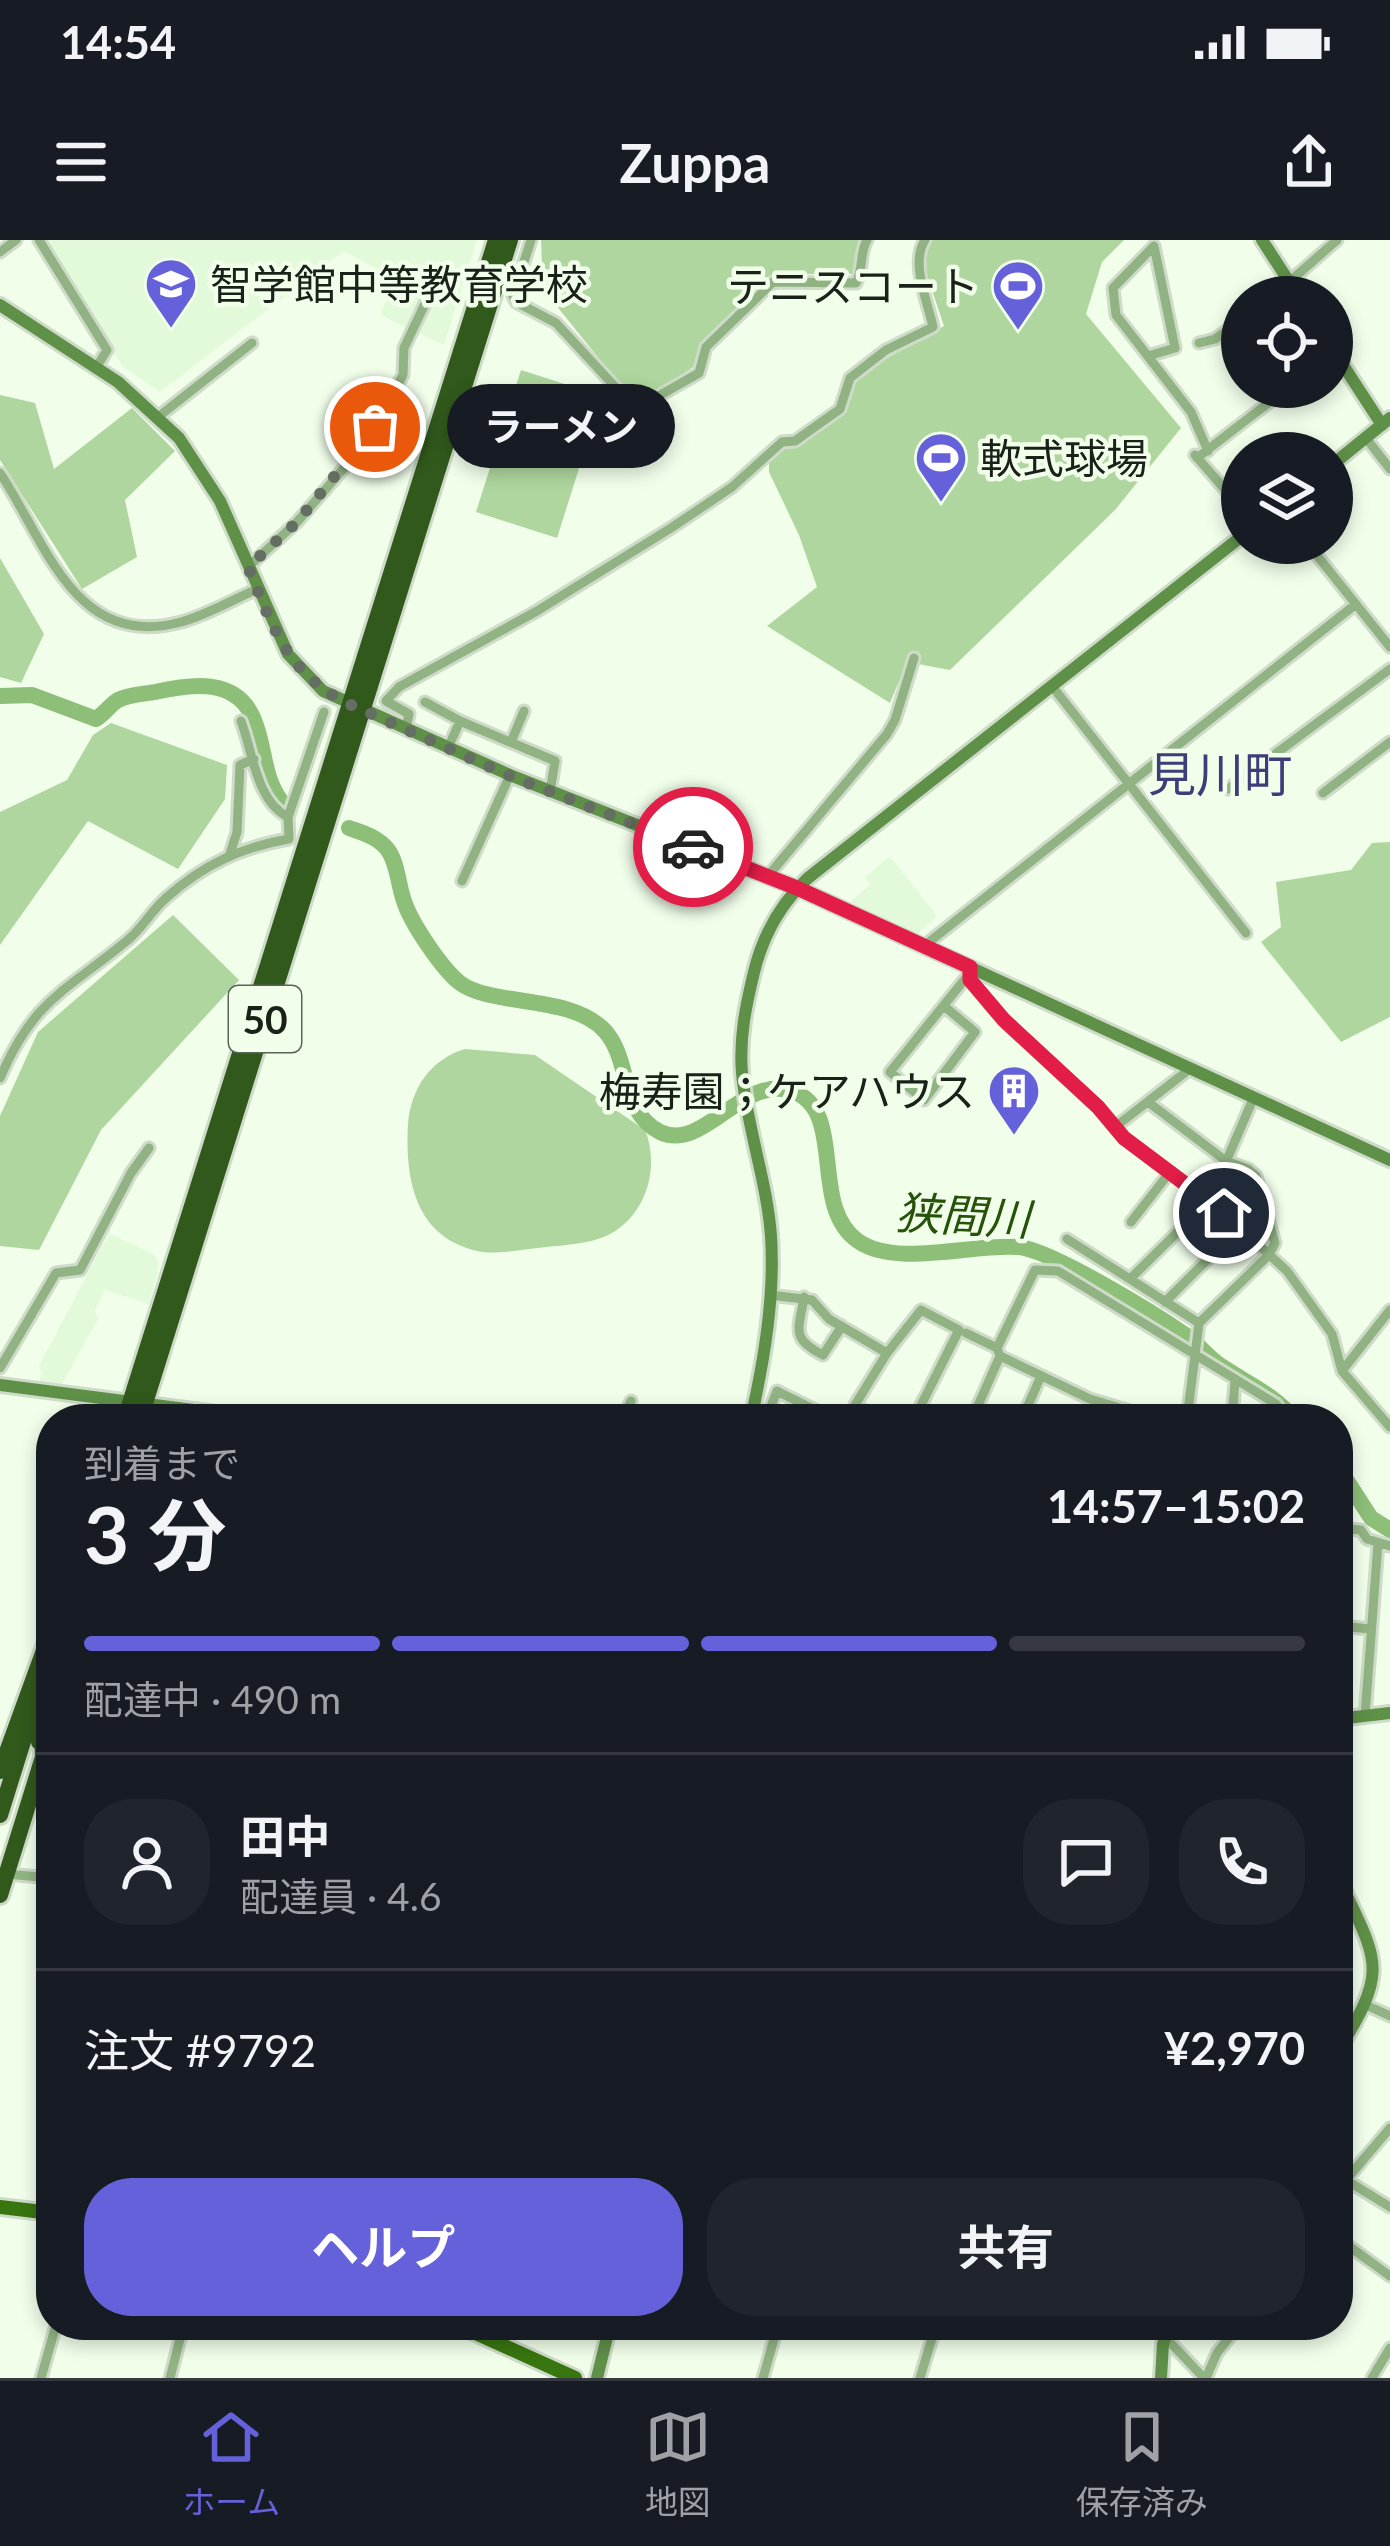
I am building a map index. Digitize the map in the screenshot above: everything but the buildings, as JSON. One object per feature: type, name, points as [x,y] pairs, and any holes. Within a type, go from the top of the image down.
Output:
[{"type":"highway","name":"50","points":[[137,1404],[297,842],[357,706],[496,240]]},
{"type":"highway","name":"50","points":[[137,1404],[510,240]]},
{"type":"highway","points":[[0,1771],[33,1733]]},
{"type":"highway","points":[[0,1815],[33,1733]]},
{"type":"highway","points":[[0,1895],[33,1733]]},
{"type":"main road","points":[[0,2207],[36,2211]]},
{"type":"main road","points":[[491,2340],[575,2378]]},
{"type":"street","points":[[0,252],[16,240]]},
{"type":"street","points":[[40,240],[105,346],[107,354],[97,368]]},
{"type":"street","points":[[531,240],[513,296],[516,302],[556,323],[632,405],[648,402],[699,373],[706,347],[773,282],[856,283],[867,240]]},
{"type":"street","points":[[406,728],[410,714],[386,701],[399,687],[537,611],[732,487],[782,442],[795,441],[840,409],[850,378],[886,350],[933,327],[918,250],[925,240]]},
{"type":"street","points":[[1262,240],[1286,276]]},
{"type":"street","points":[[1295,276],[1336,240]]},
{"type":"street","points":[[1148,356],[1175,348],[1154,246],[1113,288],[1117,315],[1148,356],[1191,412],[1208,451]]},
{"type":"street","points":[[248,567],[297,522],[364,444],[403,375],[404,348],[442,268]]},
{"type":"street","points":[[0,305],[97,368],[179,438],[200,467],[280,641],[298,669],[323,691],[510,776],[797,888],[1390,1160]]},
{"type":"street","points":[[1199,343],[1221,335]]},
{"type":"street","points":[[158,417],[252,343]]},
{"type":"street","points":[[1353,377],[1386,422],[1353,448]]},
{"type":"street","points":[[1221,485],[1196,456],[1262,408]]},
{"type":"street","points":[[1366,438],[1390,469]]},
{"type":"street","points":[[0,473],[74,596],[106,619],[128,625],[176,624],[257,589]]},
{"type":"street","points":[[753,1404],[770,1294],[769,1214],[742,1073],[743,1027],[756,964],[772,923],[797,888],[1221,553]]},
{"type":"street","points":[[1324,564],[1390,647]]},
{"type":"street","points":[[925,946],[1356,604]]},
{"type":"street","points":[[768,876],[887,734],[914,658]]},
{"type":"street","points":[[1228,789],[1390,669]]},
{"type":"street","points":[[1052,686],[1246,933]]},
{"type":"street","points":[[425,702],[555,761],[550,792]]},
{"type":"street","points":[[511,742],[524,711]]},
{"type":"street","points":[[0,1078],[16,1041],[41,1009],[129,939],[165,898],[230,854],[297,842],[288,817],[324,712]]},
{"type":"street","points":[[448,748],[460,721]]},
{"type":"street","points":[[241,722],[263,790],[288,817]]},
{"type":"street","points":[[1323,793],[1390,742]]},
{"type":"street","points":[[230,854],[237,832],[240,765],[254,759]]},
{"type":"street","points":[[462,880],[510,776]]},
{"type":"street","points":[[944,1006],[975,1032],[924,1100],[890,1072],[970,970]]},
{"type":"street","points":[[970,970],[1004,1020],[1124,1138],[1209,1201],[1287,1271],[1332,1334],[1342,1371],[1390,1427]]},
{"type":"street","points":[[1115,1126],[1191,1068]]},
{"type":"street","points":[[1130,1279],[1209,1201],[1254,1097]]},
{"type":"street","points":[[1148,1102],[1226,1161],[1256,1176],[1276,1243],[1198,1327],[1188,1404]]},
{"type":"street","points":[[0,1368],[56,1273],[80,1270],[149,1148]]},
{"type":"street","points":[[1130,1222],[1170,1172]]},
{"type":"street","points":[[1166,1301],[1240,1227]]},
{"type":"street","points":[[1067,1239],[1166,1301],[1198,1327]]},
{"type":"street","points":[[978,1404],[1035,1270],[1058,1271],[1276,1404]]},
{"type":"street","points":[[770,1294],[804,1297],[887,1353]]},
{"type":"street","points":[[804,1297],[798,1337],[802,1345],[823,1355],[842,1326]]},
{"type":"street","points":[[857,1404],[887,1353],[921,1310],[959,1330],[922,1404]]},
{"type":"street","points":[[1342,1371],[1390,1310]]},
{"type":"street","points":[[1379,1325],[1390,1339]]},
{"type":"street","points":[[966,1333],[1041,1376],[1106,1404]]},
{"type":"street","points":[[1029,1404],[1041,1376]]},
{"type":"street","points":[[1233,1404],[1235,1381]]},
{"type":"street","points":[[0,1384],[100,1404]]},
{"type":"street","points":[[772,1404],[777,1391],[803,1404]]},
{"type":"street","points":[[1353,1529],[1384,1545],[1364,1716]]},
{"type":"street","points":[[1353,1627],[1371,1629]]},
{"type":"street","points":[[1353,1717],[1390,1713]]},
{"type":"street","points":[[3,1868],[36,1875]]},
{"type":"street","points":[[1353,1911],[1375,1960],[1374,1988],[1353,2028]]},
{"type":"street","points":[[1368,2006],[1390,2016]]},
{"type":"street","points":[[1353,2172],[1390,2128]]},
{"type":"street","points":[[1353,2184],[1390,2207]]},
{"type":"street","points":[[1353,2249],[1390,2276]]},
{"type":"street","points":[[41,2378],[52,2340]]},
{"type":"street","points":[[170,2378],[180,2340]]},
{"type":"street","points":[[597,2378],[606,2340]]},
{"type":"street","points":[[763,2378],[774,2340]]},
{"type":"street","points":[[920,2378],[931,2340]]},
{"type":"street","points":[[1161,2378],[1167,2340]]},
{"type":"street","points":[[1176,2340],[1205,2378],[1227,2340]]},
{"type":"street","points":[[1372,2378],[1390,2348]]},
{"type":"shaded area","name":"智学館中等教育学校","points":[[46,240],[477,240],[444,345],[380,315],[395,279],[344,251],[160,392],[123,367]]},
{"type":"shaded area","points":[[890,856],[937,916],[917,934],[850,902],[870,885],[865,877]]},
{"type":"shaded area","points":[[109,1233],[155,1255],[159,1266],[149,1304],[105,1290],[95,1310],[98,1319],[61,1386],[38,1384],[39,1366]]},
{"type":"green space","points":[[541,240],[864,240],[857,274],[774,274],[704,344],[701,362],[655,392],[625,391],[543,289]]},
{"type":"green space","points":[[928,240],[1124,240],[1102,262],[1086,314],[1181,428],[1115,510],[950,670],[907,662],[890,703],[767,626],[817,587],[769,472],[769,461],[843,411],[859,374],[944,326],[922,261]]},
{"type":"green space","points":[[521,370],[602,396],[557,538],[476,512]]},
{"type":"green space","points":[[0,395],[35,403],[54,469],[132,408],[175,451],[125,500],[137,557],[82,589],[0,460]]},
{"type":"green space","points":[[0,558],[44,634],[21,683],[0,677]]},
{"type":"green space","points":[[111,723],[227,765],[225,799],[178,869],[88,821],[0,945],[0,812],[67,780],[93,735]]},
{"type":"green space","points":[[1390,842],[1390,1017],[1341,1042],[1261,942],[1281,927],[1276,882],[1351,870],[1372,843]]},
{"type":"green space","points":[[173,915],[239,980],[101,1130],[39,1250],[0,1246],[0,1116],[38,1032]]},
{"type":"green space","points":[[465,1049],[535,1055],[645,1130],[651,1159],[647,1188],[623,1225],[584,1242],[497,1253],[473,1250],[438,1231],[417,1201],[409,1164],[408,1124],[425,1077],[442,1060]]},
{"type":"waterway","name":"狭間川","points":[[0,696],[32,695],[96,719],[118,700],[131,696],[198,686],[225,690],[237,696],[254,720],[269,776],[286,807]]},
{"type":"waterway","name":"狭間川","points":[[349,828],[388,850],[413,921],[460,983],[491,995],[572,1011],[605,1031],[638,1112],[660,1132],[676,1136],[692,1132],[757,1093],[792,1091],[809,1102],[819,1118],[834,1206],[843,1226],[858,1241],[893,1253],[1001,1247],[1035,1251],[1172,1326],[1279,1404]]},
{"type":"waterway","name":"狭間川","points":[[1353,1490],[1371,1518],[1390,1530]]},
{"type":"way so far","points":[[375,427],[297,522],[248,567],[280,641],[298,669],[323,691],[349,704],[510,776],[693,847]]},
{"type":"place","name":"智学館中等教育学校","points":[[171,330]]},
{"type":"place","name":"テニスコート","points":[[1018,332]]},
{"type":"place","name":"ラーメン","points":[[375,427]]},
{"type":"place","name":"軟式球場","points":[[941,504]]},
{"type":"place","name":"梅寿園；ケアハウス","points":[[1014,1137]]},
{"type":"district","name":"見川町","points":[[1220,773]]},
{"type":"route","points":[[693,847],[797,888],[970,967],[970,980],[1004,1020],[1098,1107],[1124,1138],[1224,1213]]}]
